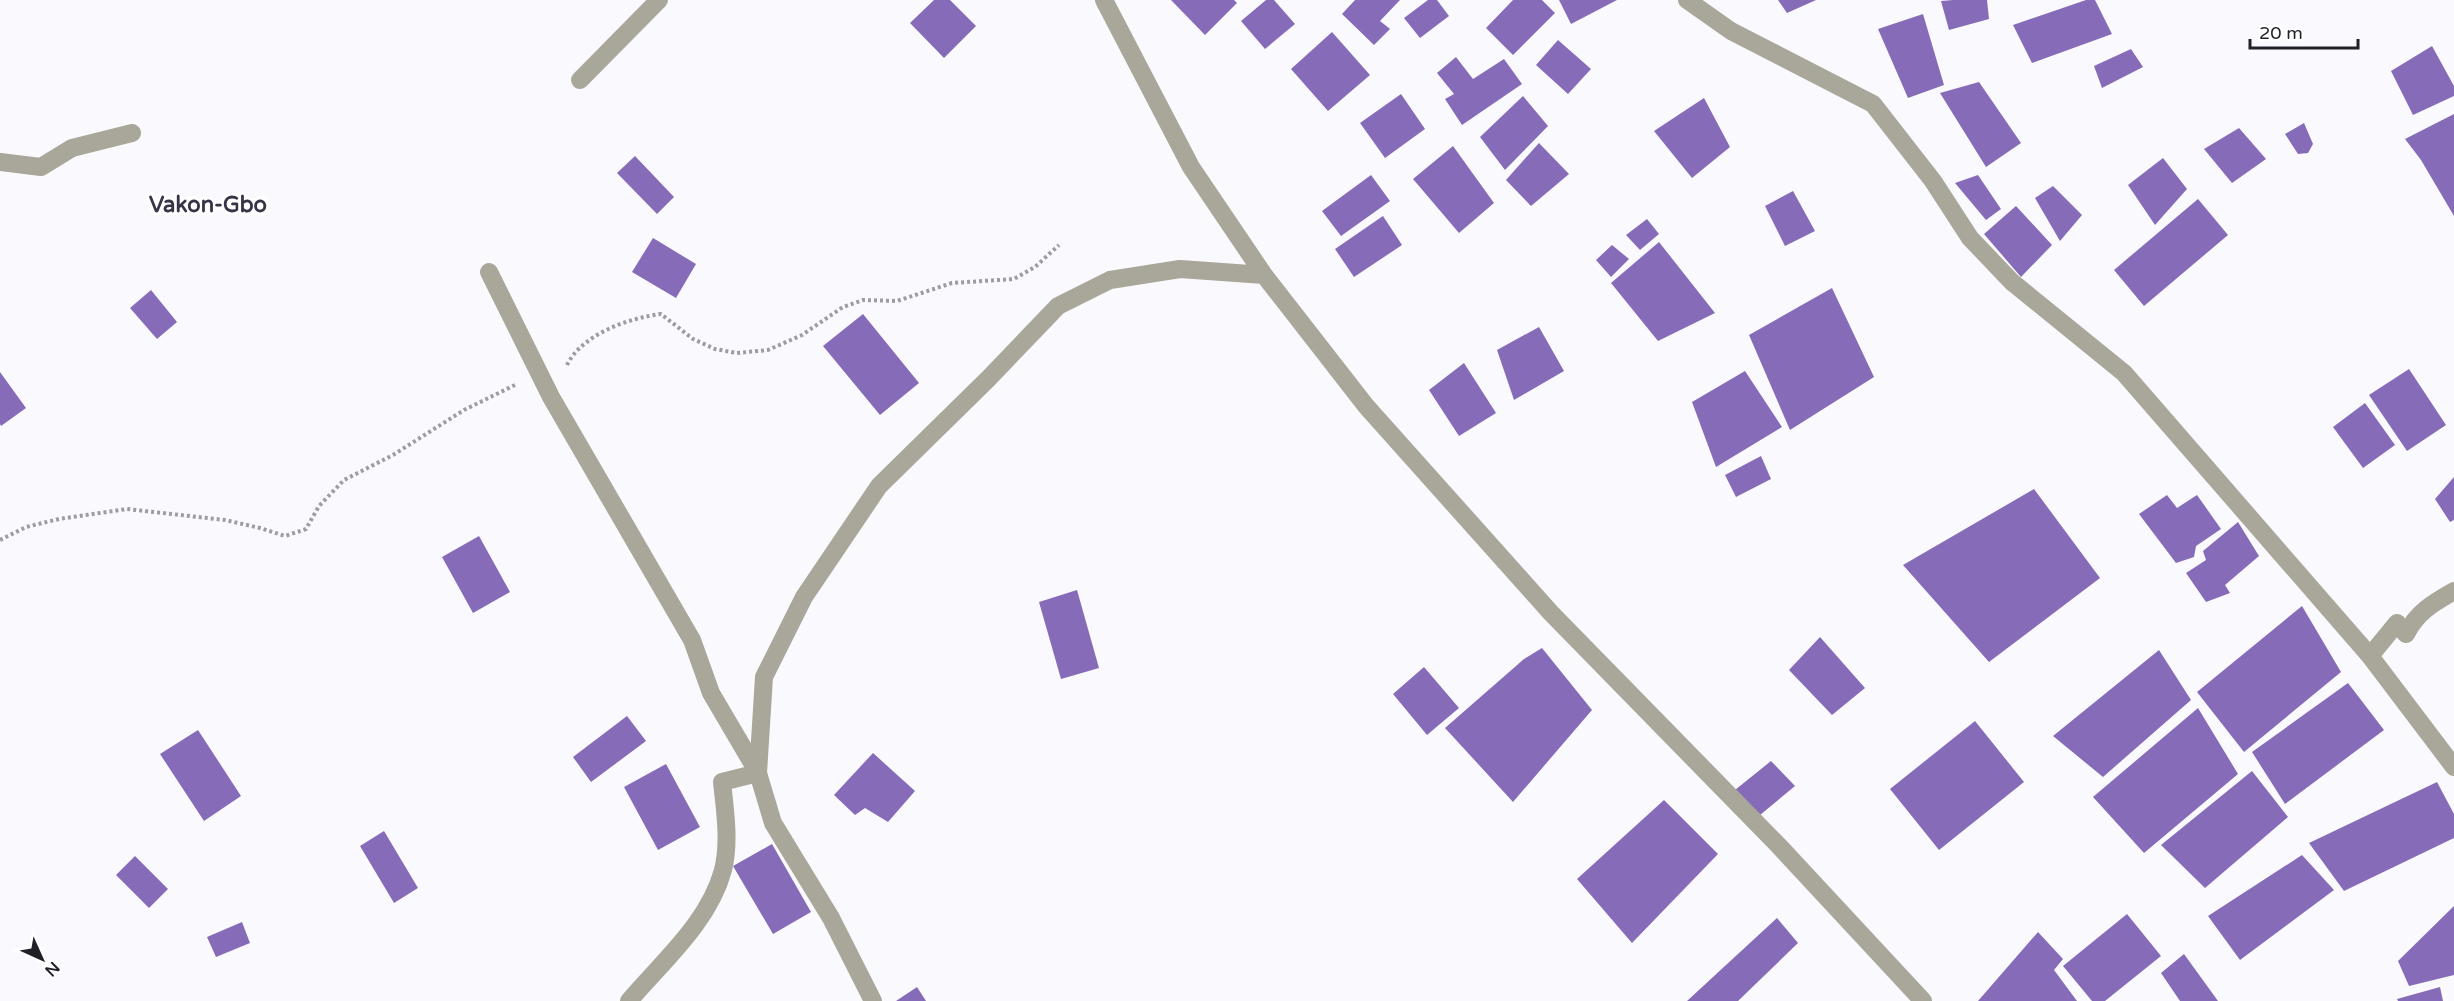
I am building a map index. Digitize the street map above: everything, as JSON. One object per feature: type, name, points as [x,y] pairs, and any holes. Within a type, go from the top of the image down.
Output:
[{"type":"street","points":[[580,80],[659,0]]},
{"type":"street","points":[[1104,0],[1191,167],[1264,274],[1366,406],[1551,613],[1779,846],[1923,1001]]},
{"type":"street","points":[[1687,0],[1731,31],[1873,105],[1933,182],[1970,238],[2012,282],[2124,374],[2370,656],[2454,767]]},
{"type":"street","points":[[0,162],[41,167],[72,148],[132,133]]},
{"type":"street","points":[[758,773],[764,677],[804,597],[879,486],[988,379],[1058,306],[1110,280],[1180,269],[1264,274]]},
{"type":"street","points":[[489,272],[551,397],[692,640],[711,693],[758,773],[773,823],[831,918],[873,1001]]},
{"type":"street","points":[[2370,656],[2397,623],[2406,634],[2414,619],[2426,607],[2454,591]]},
{"type":"street","points":[[629,1001],[706,912],[723,869],[726,830],[722,782],[758,773]]},
{"type":"path","points":[[0,540],[26,527],[59,519],[127,509],[225,520],[285,536],[306,529],[319,506],[344,480],[393,455],[464,410],[520,382],[551,397],[572,355],[602,332],[637,317],[661,314],[693,339],[715,349],[737,353],[768,350],[802,335],[843,307],[863,300],[897,301],[952,283],[1014,279],[1035,267],[1059,244]]},
{"type":"building","points":[[934,0],[950,0],[976,26],[944,58],[910,23]]},
{"type":"building","points":[[1171,0],[1234,0],[1237,3],[1205,35]]},
{"type":"building","points":[[1266,0],[1274,0],[1295,24],[1265,49],[1241,21]]},
{"type":"building","points":[[1355,0],[1400,0],[1380,21],[1390,29],[1374,45],[1342,14]]},
{"type":"building","points":[[1428,0],[1437,0],[1449,16],[1420,38],[1404,18]]},
{"type":"building","points":[[1513,0],[1542,0],[1555,13],[1513,55],[1486,28]]},
{"type":"building","points":[[1559,0],[1617,0],[1571,24]]},
{"type":"building","points":[[1778,0],[1816,0],[1787,13]]},
{"type":"building","points":[[1987,0],[1989,19],[1949,30],[1941,1]]},
{"type":"building","points":[[2086,0],[2095,0],[2112,34],[2032,63],[2013,25]]},
{"type":"building","points":[[1923,14],[1944,85],[1908,98],[1878,29]]},
{"type":"building","points":[[1332,32],[1370,75],[1328,111],[1291,69]]},
{"type":"building","points":[[1558,40],[1591,69],[1568,94],[1536,65]]},
{"type":"building","points":[[2432,46],[2454,86],[2454,96],[2413,115],[2391,71]]},
{"type":"building","points":[[2131,49],[2143,67],[2102,88],[2094,66]]},
{"type":"building","points":[[1456,57],[1473,79],[1504,59],[1522,84],[1462,125],[1445,99],[1454,94],[1437,73]]},
{"type":"building","points":[[1979,82],[2021,143],[1986,167],[1940,93]]},
{"type":"building","points":[[1401,94],[1425,129],[1385,158],[1360,123]]},
{"type":"building","points":[[1523,96],[1548,126],[1505,170],[1480,137]]},
{"type":"building","points":[[1704,98],[1730,147],[1692,178],[1654,131]]},
{"type":"building","points":[[2454,114],[2454,216],[2421,160],[2405,139]]},
{"type":"building","points":[[2304,123],[2313,144],[2308,153],[2298,154],[2285,134]]},
{"type":"building","points":[[2239,128],[2266,159],[2232,183],[2204,149]]},
{"type":"building","points":[[1539,143],[1569,174],[1531,206],[1506,180]]},
{"type":"building","points":[[1453,146],[1494,203],[1459,233],[1413,179]]},
{"type":"building","points":[[635,156],[674,197],[657,214],[617,173]]},
{"type":"building","points":[[2163,158],[2187,189],[2155,225],[2128,185]]},
{"type":"building","points":[[1371,175],[1390,201],[1341,236],[1322,211]]},
{"type":"building","points":[[1978,175],[2001,209],[1986,220],[1955,183]]},
{"type":"building","points":[[2053,186],[2082,215],[2060,241],[2035,198]]},
{"type":"building","points":[[1793,191],[1815,231],[1785,246],[1765,206]]},
{"type":"building","points":[[2198,199],[2228,235],[2144,306],[2114,270]]},
{"type":"building","points":[[2016,206],[2052,245],[2021,277],[1984,234]]},
{"type":"building","points":[[1383,216],[1402,245],[1354,277],[1335,249]]},
{"type":"building","points":[[1647,219],[1659,234],[1640,250],[1626,235]]},
{"type":"building","points":[[653,238],[696,264],[676,298],[632,272]]},
{"type":"building","points":[[1659,242],[1715,313],[1658,341],[1611,283]]},
{"type":"building","points":[[1612,245],[1629,259],[1611,277],[1596,260]]},
{"type":"building","points":[[1832,288],[1874,377],[1790,430],[1749,335]]},
{"type":"building","points":[[151,290],[177,322],[157,339],[130,308]]},
{"type":"building","points":[[863,314],[919,383],[880,415],[823,346]]},
{"type":"building","points":[[1539,327],[1564,371],[1514,400],[1497,350]]},
{"type":"building","points":[[1464,363],[1496,413],[1459,436],[1429,390]]},
{"type":"building","points":[[2409,369],[2446,425],[2407,451],[2369,395]]},
{"type":"building","points":[[1745,371],[1782,427],[1716,467],[1692,402]]},
{"type":"building","points":[[0,372],[26,408],[1,426],[0,424]]},
{"type":"building","points":[[2365,403],[2395,445],[2363,468],[2333,427]]},
{"type":"building","points":[[1761,456],[1771,479],[1736,497],[1725,475]]},
{"type":"building","points":[[2454,477],[2454,520],[2450,522],[2435,499]]},
{"type":"building","points":[[2034,489],[2100,578],[1989,662],[1903,565]]},
{"type":"building","points":[[2167,495],[2177,508],[2197,495],[2221,529],[2196,546],[2194,557],[2176,563],[2139,514]]},
{"type":"building","points":[[2238,522],[2259,556],[2225,585],[2230,593],[2206,602],[2186,573],[2206,560],[2203,551]]},
{"type":"building","points":[[479,536],[510,592],[473,613],[442,557]]},
{"type":"building","points":[[1077,590],[1099,668],[1061,679],[1039,602]]},
{"type":"building","points":[[2302,606],[2341,672],[2244,752],[2197,692]]},
{"type":"building","points":[[1820,637],[1865,688],[1832,715],[1789,670]]},
{"type":"building","points":[[1542,648],[1592,710],[1513,802],[1445,728],[1524,659]]},
{"type":"building","points":[[2159,650],[2191,700],[2103,777],[2053,736]]},
{"type":"building","points":[[1424,667],[1459,708],[1427,735],[1393,694]]},
{"type":"building","points":[[2348,683],[2384,730],[2285,804],[2252,752]]},
{"type":"building","points":[[2198,708],[2238,774],[2144,853],[2093,797]]},
{"type":"building","points":[[627,716],[646,741],[591,782],[573,757]]},
{"type":"building","points":[[1975,721],[2024,782],[1939,850],[1890,789]]},
{"type":"building","points":[[198,730],[241,796],[204,821],[160,754]]},
{"type":"building","points":[[873,753],[915,791],[888,822],[865,808],[855,815],[834,795]]},
{"type":"building","points":[[1771,761],[1795,786],[1754,820],[1735,790]]},
{"type":"building","points":[[666,764],[700,827],[658,850],[624,787]]},
{"type":"building","points":[[2252,771],[2288,817],[2205,888],[2161,845]]},
{"type":"building","points":[[2437,782],[2454,814],[2454,838],[2344,891],[2309,843]]},
{"type":"building","points":[[1664,800],[1718,854],[1632,943],[1577,879]]},
{"type":"building","points":[[384,831],[418,888],[394,903],[360,846]]},
{"type":"building","points":[[772,844],[811,912],[773,934],[733,866]]},
{"type":"building","points":[[2302,855],[2334,890],[2240,960],[2208,916]]},
{"type":"building","points":[[135,856],[168,889],[149,908],[116,875]]},
{"type":"building","points":[[2454,906],[2454,975],[2409,986],[2398,961]]},
{"type":"building","points":[[2127,914],[2161,956],[2105,1001],[2092,1001],[2063,966]]},
{"type":"building","points":[[1777,918],[1798,943],[1738,1001],[1687,1001]]},
{"type":"building","points":[[242,922],[250,943],[216,957],[207,937]]},
{"type":"building","points":[[2038,932],[2063,959],[2054,970],[2077,1001],[1978,1001]]},
{"type":"building","points":[[2184,954],[2218,1001],[2180,1001],[2161,973]]},
{"type":"building","points":[[917,987],[926,1001],[896,1001]]},
{"type":"building","points":[[2440,987],[2443,1001],[2398,1001],[2397,999]]},
{"type":"district","name":"Vakon-Gbo","points":[[208,204]]}]
